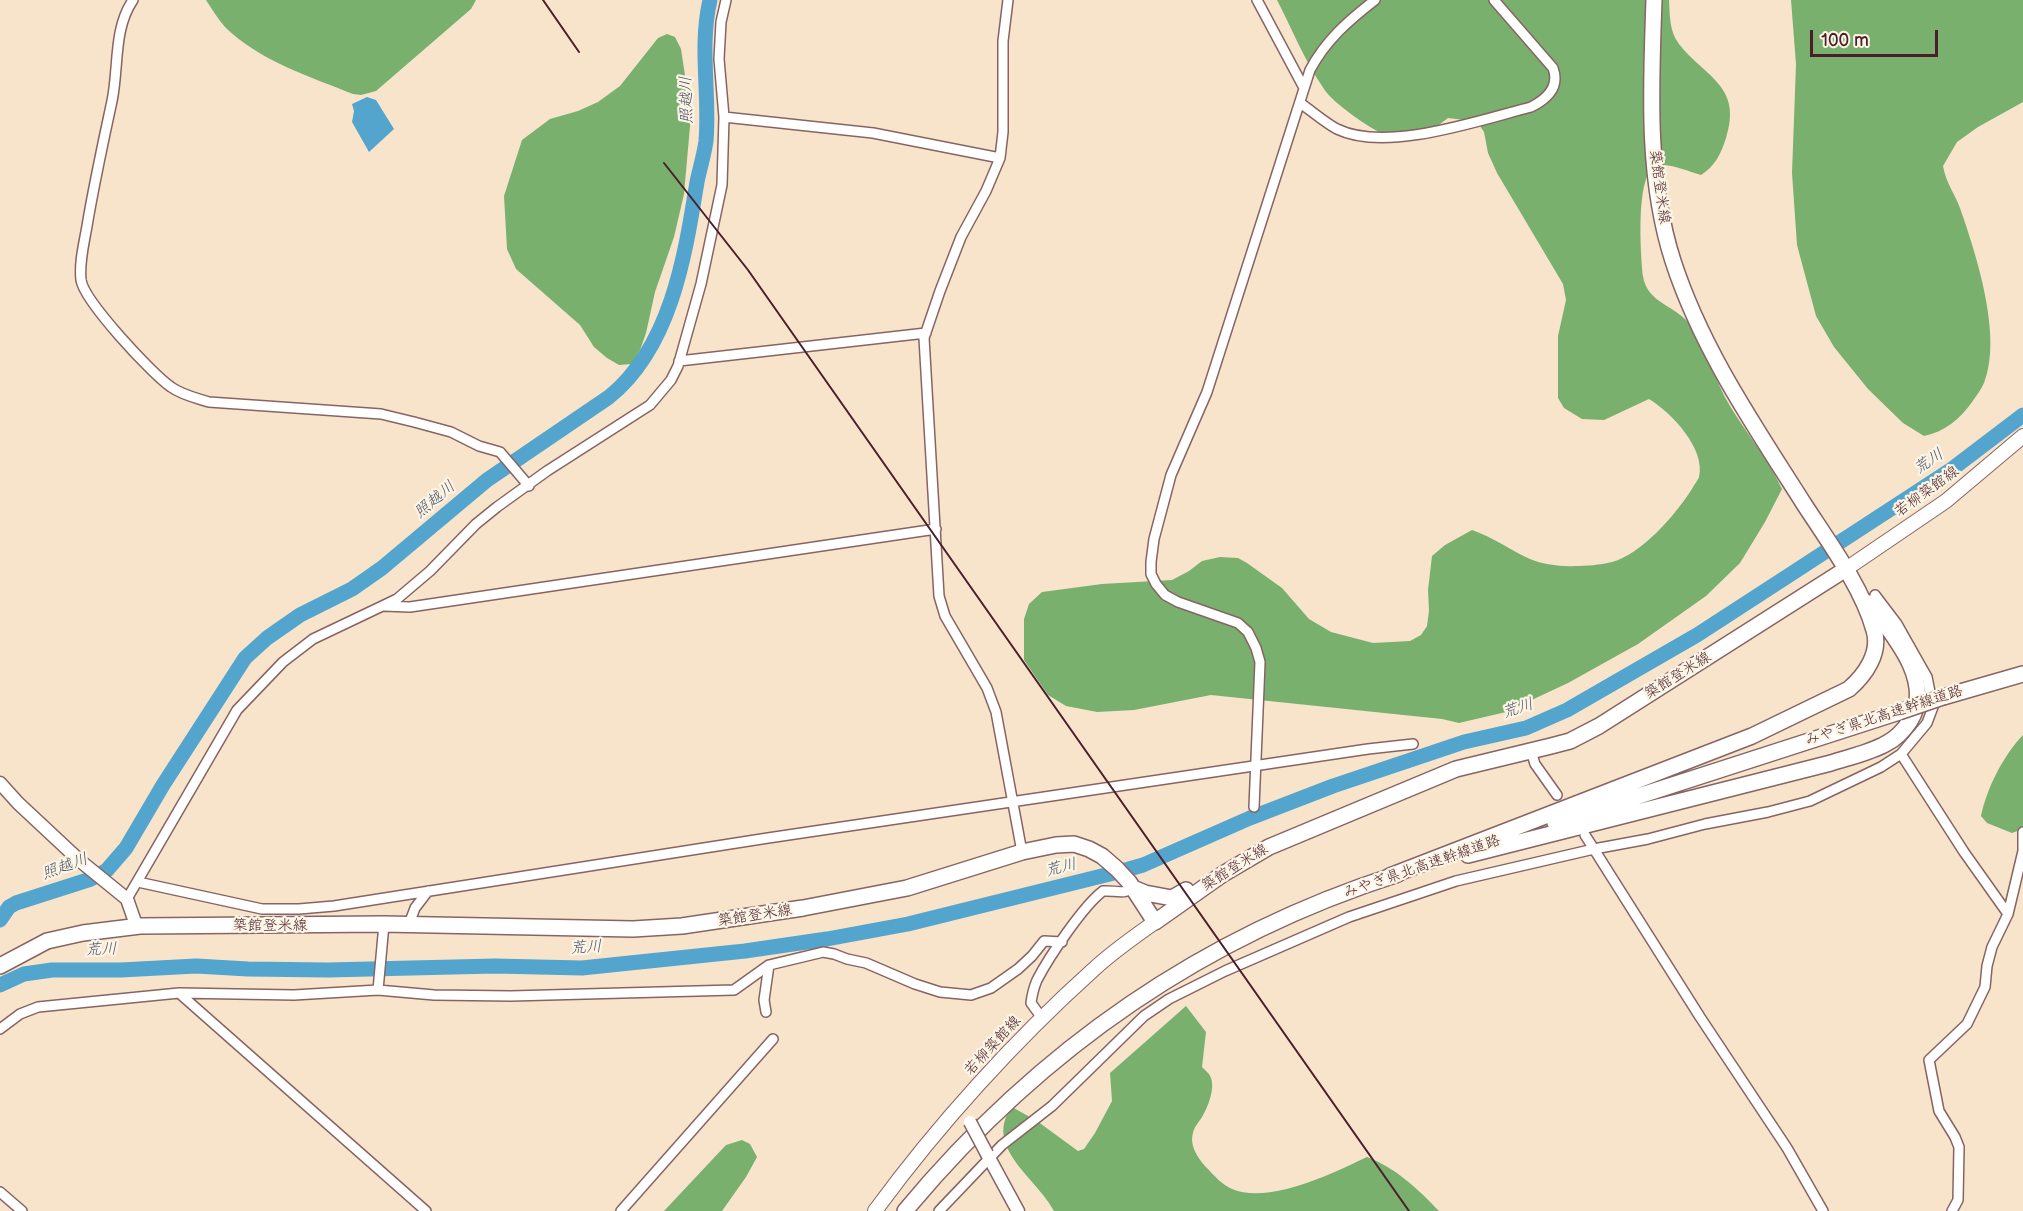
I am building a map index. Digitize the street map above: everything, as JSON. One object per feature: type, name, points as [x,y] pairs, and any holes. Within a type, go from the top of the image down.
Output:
[{"type":"main road","name":"築館登米線","points":[[0,966],[47,941],[83,933],[140,926],[409,924],[633,929],[682,926],[803,908],[908,888],[1022,852],[1056,844],[1074,844],[1102,856],[1131,885],[1155,922],[1223,874],[1269,847],[1429,778],[1456,769],[1570,741],[1599,726],[1843,564],[1734,395],[1706,344],[1672,260],[1661,214],[1655,170],[1651,78],[1654,0]]},
{"type":"main road","name":"若柳築館線","points":[[1843,564],[1946,501],[2023,436]]},
{"type":"main road","points":[[1390,876],[1741,741],[1849,689],[1860,679],[1870,664],[1875,647],[1875,632],[1843,564]]},
{"type":"main road","points":[[1390,876],[1831,763],[1887,743],[1899,735],[1913,716],[1918,690],[1909,663],[1888,627],[1854,584]]},
{"type":"main road","name":"みやぎ県北高速幹線道路","points":[[905,1211],[952,1156],[1013,1095],[1048,1065],[1127,1005],[1183,970],[1283,919],[1335,896],[1390,876],[2023,674]]},
{"type":"main road","points":[[1131,885],[1145,893],[1172,898],[1223,874]]},
{"type":"main road","name":"若柳築館線","points":[[875,1211],[960,1106],[1042,1018],[1095,968],[1155,922]]},
{"type":"street","points":[[134,0],[121,27],[113,98],[91,198],[81,264],[81,283],[124,343],[171,387],[187,396],[209,402],[381,414],[423,424],[451,432],[479,446],[500,452],[529,486]]},
{"type":"street","points":[[125,897],[138,882],[237,710],[284,662],[313,639],[397,599],[414,586],[476,524],[497,507],[547,471],[650,405],[671,380],[679,361],[701,284],[722,185],[724,117],[719,59],[721,22],[726,0]]},
{"type":"street","points":[[1008,0],[1003,41],[1003,132],[1000,158],[986,191],[961,237],[926,333],[939,596],[945,616],[987,688],[996,712],[1022,852]]},
{"type":"street","points":[[1257,0],[1304,88]]},
{"type":"street","points":[[1254,807],[1260,679],[1260,662],[1256,648],[1248,632],[1238,623],[1178,602],[1165,595],[1151,574],[1150,562],[1171,475],[1206,392],[1310,70],[1326,45],[1344,24],[1375,0]]},
{"type":"street","points":[[1300,103],[1338,129],[1374,137],[1391,138],[1442,129],[1531,107],[1544,101],[1554,87],[1556,77],[1553,68],[1494,0]]},
{"type":"street","points":[[724,117],[873,133],[1000,158]]},
{"type":"street","points":[[679,361],[926,333]]},
{"type":"street","points":[[382,606],[410,607],[936,530]]},
{"type":"street","points":[[939,1211],[988,1156],[1052,1106],[1144,1016],[1169,999],[1267,952],[1359,913],[1456,881],[1810,801],[1881,767],[1901,754],[1927,723],[1933,707],[1927,677],[1897,624],[1875,595]]},
{"type":"street","points":[[138,882],[262,909],[334,906],[780,836],[1413,744]]},
{"type":"street","points":[[1531,751],[1535,764],[1557,795]]},
{"type":"street","points":[[1901,754],[1964,852],[2008,914]]},
{"type":"street","points":[[0,783],[79,860],[125,897],[135,922],[140,926]]},
{"type":"street","points":[[1952,1211],[1958,1200],[1959,1147],[1939,1111],[1929,1060],[1967,1024],[1985,987],[1992,947],[2008,914],[2023,851],[2023,832]]},
{"type":"street","points":[[1585,834],[1700,1017],[1787,1148],[1823,1211]]},
{"type":"street","points":[[1042,1018],[1031,1003],[1032,997],[1036,982],[1062,942],[1088,905],[1103,891],[1128,891],[1131,885]]},
{"type":"street","points":[[409,924],[415,908],[428,891]]},
{"type":"street","points":[[379,987],[384,924]]},
{"type":"street","points":[[0,1029],[20,1014],[38,1007],[179,993],[294,995],[379,987],[434,995],[511,996],[734,990],[769,965],[823,952],[866,963],[932,989],[971,995],[992,988],[1018,969],[1044,941],[1062,942]]},
{"type":"street","points":[[766,1012],[764,1000],[769,965]]},
{"type":"street","points":[[179,993],[426,1211]]},
{"type":"street","points":[[621,1211],[773,1039]]},
{"type":"street","points":[[960,1106],[1018,1211]]},
{"type":"street","points":[[0,1192],[22,1211]]},
{"type":"green space","points":[[206,0],[476,0],[471,9],[376,91],[361,95],[302,74],[253,49],[225,27]]},
{"type":"green space","points":[[1277,0],[1669,0],[1673,34],[1689,55],[1719,84],[1729,106],[1730,120],[1726,138],[1717,159],[1710,168],[1701,175],[1664,165],[1651,170],[1642,196],[1643,276],[1650,293],[1686,320],[1698,336],[1725,397],[1782,489],[1740,563],[1706,596],[1638,644],[1568,683],[1506,712],[1459,723],[1442,719],[1211,695],[1134,710],[1097,712],[1066,706],[1048,695],[1024,660],[1024,619],[1029,604],[1042,592],[1102,584],[1172,580],[1202,561],[1220,557],[1238,558],[1247,563],[1282,588],[1309,619],[1331,632],[1373,643],[1410,641],[1421,635],[1427,626],[1432,556],[1445,545],[1472,530],[1530,559],[1546,564],[1570,566],[1612,562],[1635,551],[1657,532],[1677,510],[1699,477],[1700,466],[1697,455],[1685,432],[1667,413],[1649,399],[1604,420],[1582,419],[1564,408],[1558,398],[1558,336],[1566,300],[1563,284],[1497,173],[1480,126],[1473,121],[1448,118],[1421,136],[1403,141],[1373,129],[1329,96],[1305,57]]},
{"type":"green space","points":[[1791,0],[2023,0],[2023,102],[1978,127],[1957,142],[1943,166],[1960,208],[1980,271],[1991,342],[1989,364],[1980,391],[1957,419],[1931,434],[1924,436],[1903,423],[1868,389],[1834,347],[1816,316],[1797,245],[1792,173],[1796,64]]},
{"type":"green space","points":[[667,34],[675,37],[681,49],[691,115],[684,194],[674,237],[655,292],[640,350],[632,364],[619,365],[594,347],[580,325],[516,269],[507,249],[504,196],[522,140],[550,119],[578,111],[598,102],[620,86],[658,38]]},
{"type":"green space","points":[[2023,735],[2023,829],[2012,833],[1987,823],[1981,816],[1987,794],[1997,773]]},
{"type":"green space","points":[[1186,1006],[1206,1032],[1202,1067],[1210,1075],[1212,1082],[1209,1103],[1194,1129],[1192,1143],[1201,1161],[1222,1183],[1232,1189],[1247,1193],[1282,1190],[1301,1185],[1367,1157],[1388,1167],[1406,1180],[1439,1211],[1054,1211],[1020,1168],[1006,1145],[1003,1133],[1005,1120],[1012,1107],[1037,1121],[1078,1151],[1084,1149],[1112,1101],[1110,1073]]},
{"type":"green space","points":[[742,1140],[750,1144],[757,1157],[722,1211],[664,1211],[726,1145]]},
{"type":"water","points":[[367,97],[376,100],[394,129],[369,152],[352,122],[354,111],[352,104]]},
{"type":"waterway","name":"照越川","points":[[0,920],[9,907],[16,903],[91,879],[107,870],[126,848],[163,785],[245,658],[267,638],[300,615],[352,589],[382,568],[487,480],[609,397],[630,376],[647,353],[661,327],[672,298],[687,240],[706,141],[705,35],[710,0]]},
{"type":"waterway","name":"荒川","points":[[0,985],[24,974],[52,970],[121,970],[196,966],[328,970],[495,966],[582,968],[745,951],[827,939],[908,924],[1122,871],[1143,865],[1250,818],[1333,786],[1464,742],[1526,728],[1567,710],[1697,635],[1952,469],[2023,415]]},
{"type":"railway","points":[[543,0],[579,52]]},
{"type":"railway","points":[[664,163],[748,270],[1409,1211]]}]
